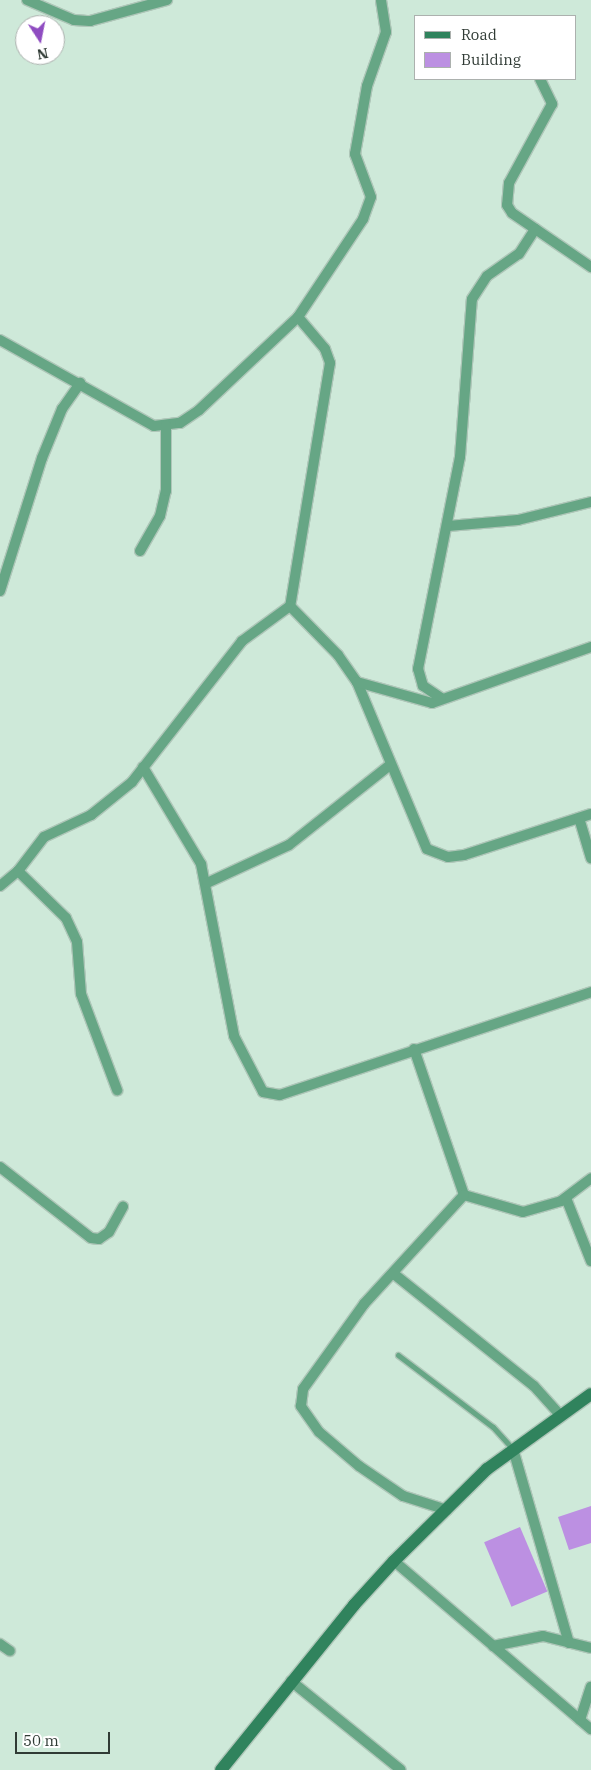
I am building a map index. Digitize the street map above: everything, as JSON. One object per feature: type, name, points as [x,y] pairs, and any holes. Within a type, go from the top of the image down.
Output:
[{"type":"street","points":[[27,0],[74,20],[90,21],[166,0]]},
{"type":"street","points":[[0,340],[80,383],[128,415],[154,426],[166,426],[190,418],[298,318],[363,219],[371,197],[355,154],[367,86],[386,32],[381,0]]},
{"type":"street","points":[[540,80],[552,104],[506,195],[512,213],[591,267]]},
{"type":"street","points":[[441,698],[423,686],[418,670],[437,558],[448,526],[460,457],[472,299],[487,276],[520,254],[535,229]]},
{"type":"street","points":[[0,886],[18,871],[44,837],[111,802],[143,767],[242,641],[290,606],[314,442],[329,378],[325,349],[298,318]]},
{"type":"street","points":[[0,591],[42,458],[62,409],[80,383]]},
{"type":"street","points":[[140,552],[160,516],[166,491],[166,426]]},
{"type":"street","points":[[448,526],[518,520],[591,502]]},
{"type":"street","points":[[290,606],[338,656],[356,682],[417,830],[427,849],[438,855],[464,855],[591,814]]},
{"type":"street","points":[[356,682],[408,699],[432,703],[441,698],[591,647]]},
{"type":"street","points":[[207,883],[290,845],[390,765]]},
{"type":"street","points":[[143,767],[169,817],[192,844],[207,883],[234,1036],[257,1088],[280,1095],[414,1049],[591,992]]},
{"type":"street","points":[[578,818],[591,858]]},
{"type":"street","points":[[18,871],[66,918],[77,942],[81,994],[117,1090]]},
{"type":"street","points":[[414,1049],[464,1195]]},
{"type":"street","points":[[0,1167],[91,1238],[99,1239],[109,1232],[123,1207]]},
{"type":"street","points":[[464,1195],[519,1212],[566,1198],[591,1178]]},
{"type":"street","points":[[447,1510],[403,1496],[359,1466],[320,1432],[301,1406],[303,1389],[364,1304],[394,1274],[464,1195]]},
{"type":"street","points":[[566,1198],[591,1261]]},
{"type":"street","points":[[394,1274],[534,1386],[559,1414]]},
{"type":"street","points":[[221,1770],[291,1681],[394,1561],[513,1449],[559,1414],[591,1394]]},
{"type":"street","points":[[513,1449],[569,1643]]},
{"type":"street","points":[[394,1561],[591,1729]]},
{"type":"street","points":[[493,1646],[515,1638],[543,1636],[591,1648]]},
{"type":"street","points":[[0,1644],[10,1651]]},
{"type":"street","points":[[291,1681],[401,1770]]},
{"type":"street","points":[[580,1720],[591,1687]]},
{"type":"lane","points":[[398,1355],[493,1427],[513,1449]]},
{"type":"building","points":[[591,1506],[591,1543],[569,1550],[558,1517]]},
{"type":"building","points":[[520,1527],[547,1591],[511,1607],[484,1542]]}]
